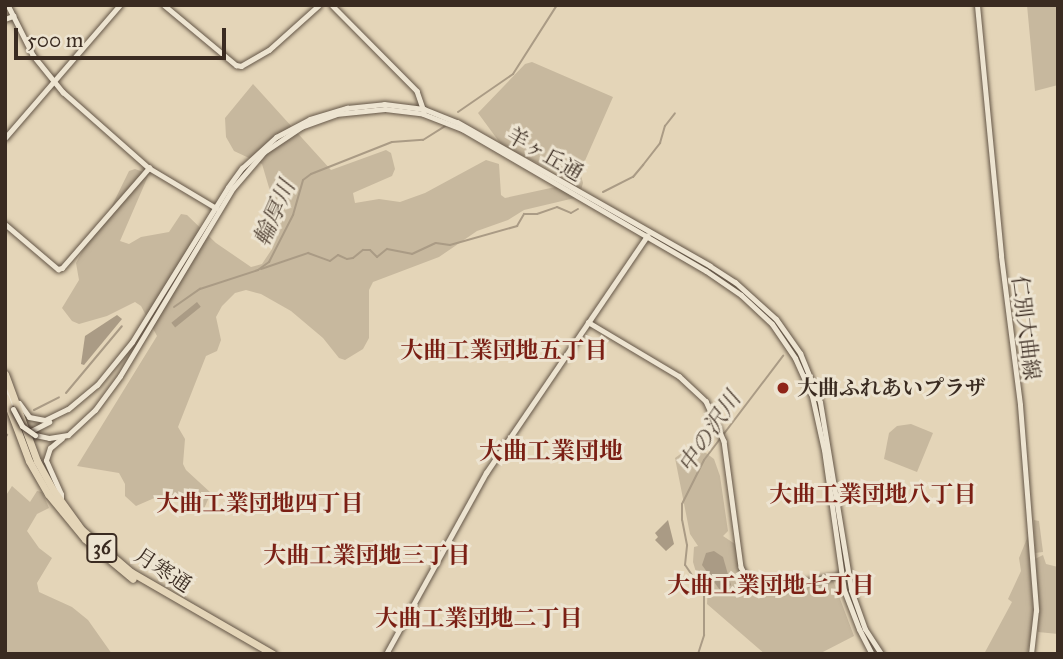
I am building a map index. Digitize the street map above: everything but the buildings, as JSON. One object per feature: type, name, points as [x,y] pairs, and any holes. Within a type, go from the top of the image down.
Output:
[{"type":"highway","name":"月寒通","points":[[5,374],[40,469],[82,530],[131,572],[274,654]]},
{"type":"highway","name":"月寒通","points":[[5,397],[22,445],[38,479],[58,508],[113,565],[165,599],[264,654]]},
{"type":"main road","name":"仁別大曲線","points":[[977,5],[1001,256],[1020,405],[1036,610],[1031,654]]},
{"type":"main road","name":"羊ヶ丘通","points":[[25,434],[90,391],[118,361],[250,160],[265,145],[297,124],[335,110],[384,104],[424,112],[457,122],[735,282],[776,319],[800,353],[815,386],[852,616],[872,654]]},
{"type":"main road","name":"羊ヶ丘通","points":[[61,502],[61,494],[46,460],[53,444],[68,435],[94,410],[120,376],[217,209]]},
{"type":"main road","points":[[5,367],[26,415],[40,421],[56,416]]},
{"type":"main road","points":[[5,386],[22,426],[35,435],[49,438],[68,435]]},
{"type":"main road","points":[[22,445],[25,434]]},
{"type":"main road","name":"羊ヶ丘通","points":[[844,574],[858,611],[881,654]]},
{"type":"street","points":[[8,5],[33,55],[53,82],[149,168],[217,209]]},
{"type":"street","points":[[6,135],[120,5]]},
{"type":"street","points":[[164,5],[239,66],[269,51],[319,5]]},
{"type":"street","points":[[332,5],[417,91],[424,112]]},
{"type":"street","points":[[5,19],[13,16]]},
{"type":"street","points":[[5,224],[58,269],[62,268],[149,168]]},
{"type":"street","points":[[386,654],[486,473],[648,234]]},
{"type":"street","points":[[588,322],[679,376],[706,401],[718,422],[723,441],[743,573],[759,586],[768,587],[844,574]]},
{"type":"shaded area","points":[[1027,5],[1058,5],[1058,85],[1035,91]]},
{"type":"shaded area","points":[[532,62],[613,97],[580,172],[583,183],[579,197],[524,210],[508,220],[477,231],[439,257],[373,282],[369,290],[369,338],[363,349],[345,360],[339,358],[323,338],[291,311],[261,294],[246,290],[235,293],[222,306],[216,317],[221,340],[217,351],[206,356],[178,427],[185,439],[183,464],[186,470],[211,493],[202,513],[159,496],[136,506],[125,496],[125,484],[119,473],[77,466],[157,336],[141,306],[135,302],[107,316],[79,324],[72,321],[62,308],[79,280],[76,263],[92,233],[102,226],[129,171],[135,169],[149,174],[120,241],[129,244],[141,237],[169,232],[181,214],[187,215],[216,243],[251,267],[262,264],[272,249],[274,226],[270,191],[262,164],[234,151],[226,137],[225,118],[253,84],[331,170],[386,150],[391,153],[395,169],[392,176],[353,193],[355,203],[379,199],[400,202],[425,193],[486,160],[499,164],[501,195],[505,198],[560,186],[565,181],[563,175],[503,147],[478,113],[525,64]]},
{"type":"shaded area","points":[[197,302],[201,307],[175,327],[171,323]]},
{"type":"shaded area","points":[[117,315],[122,319],[84,365],[81,364],[85,336]]},
{"type":"shaded area","points":[[911,424],[933,433],[917,472],[884,459],[889,433],[897,426]]},
{"type":"shaded area","points":[[694,444],[714,459],[720,476],[728,531],[723,536],[735,544],[741,575],[755,587],[765,591],[833,580],[854,636],[819,654],[765,654],[707,604],[708,587],[696,572],[693,562],[694,547],[698,546],[690,534],[675,458]]},
{"type":"shaded area","points":[[12,486],[30,502],[37,491],[42,492],[49,508],[37,514],[27,531],[39,548],[52,558],[37,583],[39,592],[72,607],[88,620],[112,654],[5,654],[5,497]]},
{"type":"shaded area","points":[[668,520],[674,544],[666,551],[655,540],[658,537],[655,533]]},
{"type":"shaded area","points":[[1034,520],[1039,521],[1043,552],[1035,553]]},
{"type":"shaded area","points":[[1028,536],[1034,621],[1027,654],[984,654],[1012,602],[1008,599],[1021,571],[1019,558]]},
{"type":"shaded area","points":[[714,551],[723,557],[731,585],[722,593],[702,565],[706,553]]},
{"type":"shaded area","points":[[1043,555],[1046,564],[1058,567],[1058,634],[1038,632],[1035,559]]},
{"type":"waterway","name":"輪厚川","points":[[458,112],[513,74],[557,5]]},
{"type":"waterway","points":[[603,192],[633,177],[660,143],[665,126],[675,113]]},
{"type":"waterway","name":"輪厚川","points":[[174,307],[200,289],[258,270],[269,262],[293,215],[303,180],[311,174],[392,142],[423,140],[445,126]]},
{"type":"waterway","points":[[261,269],[308,253],[330,261],[338,255],[347,259],[353,258],[363,250],[370,250],[377,257],[387,249],[412,254],[436,243],[450,245],[517,226],[524,214],[537,214],[557,207],[571,213],[578,209]]},
{"type":"waterway","name":"輪厚川","points":[[66,393],[122,326]]},
{"type":"waterway","name":"中の沢川","points":[[698,654],[704,635],[704,593],[685,565],[687,545],[682,504],[704,460],[783,356]]},
{"type":"waterway","name":"輪厚川","points":[[34,410],[59,397]]},
{"type":"place","name":"大曲ふれあいプラザ","points":[[783,388]]},
{"type":"district","name":"大曲工業団地五丁目","points":[[504,350]]},
{"type":"district","name":"大曲工業団地","points":[[551,452]]},
{"type":"district","name":"大曲工業団地八丁目","points":[[873,494]]},
{"type":"district","name":"大曲工業団地四丁目","points":[[260,503]]},
{"type":"district","name":"大曲工業団地三丁目","points":[[367,555]]},
{"type":"district","name":"大曲工業団地七丁目","points":[[771,585]]},
{"type":"district","name":"大曲工業団地二丁目","points":[[479,618]]}]
